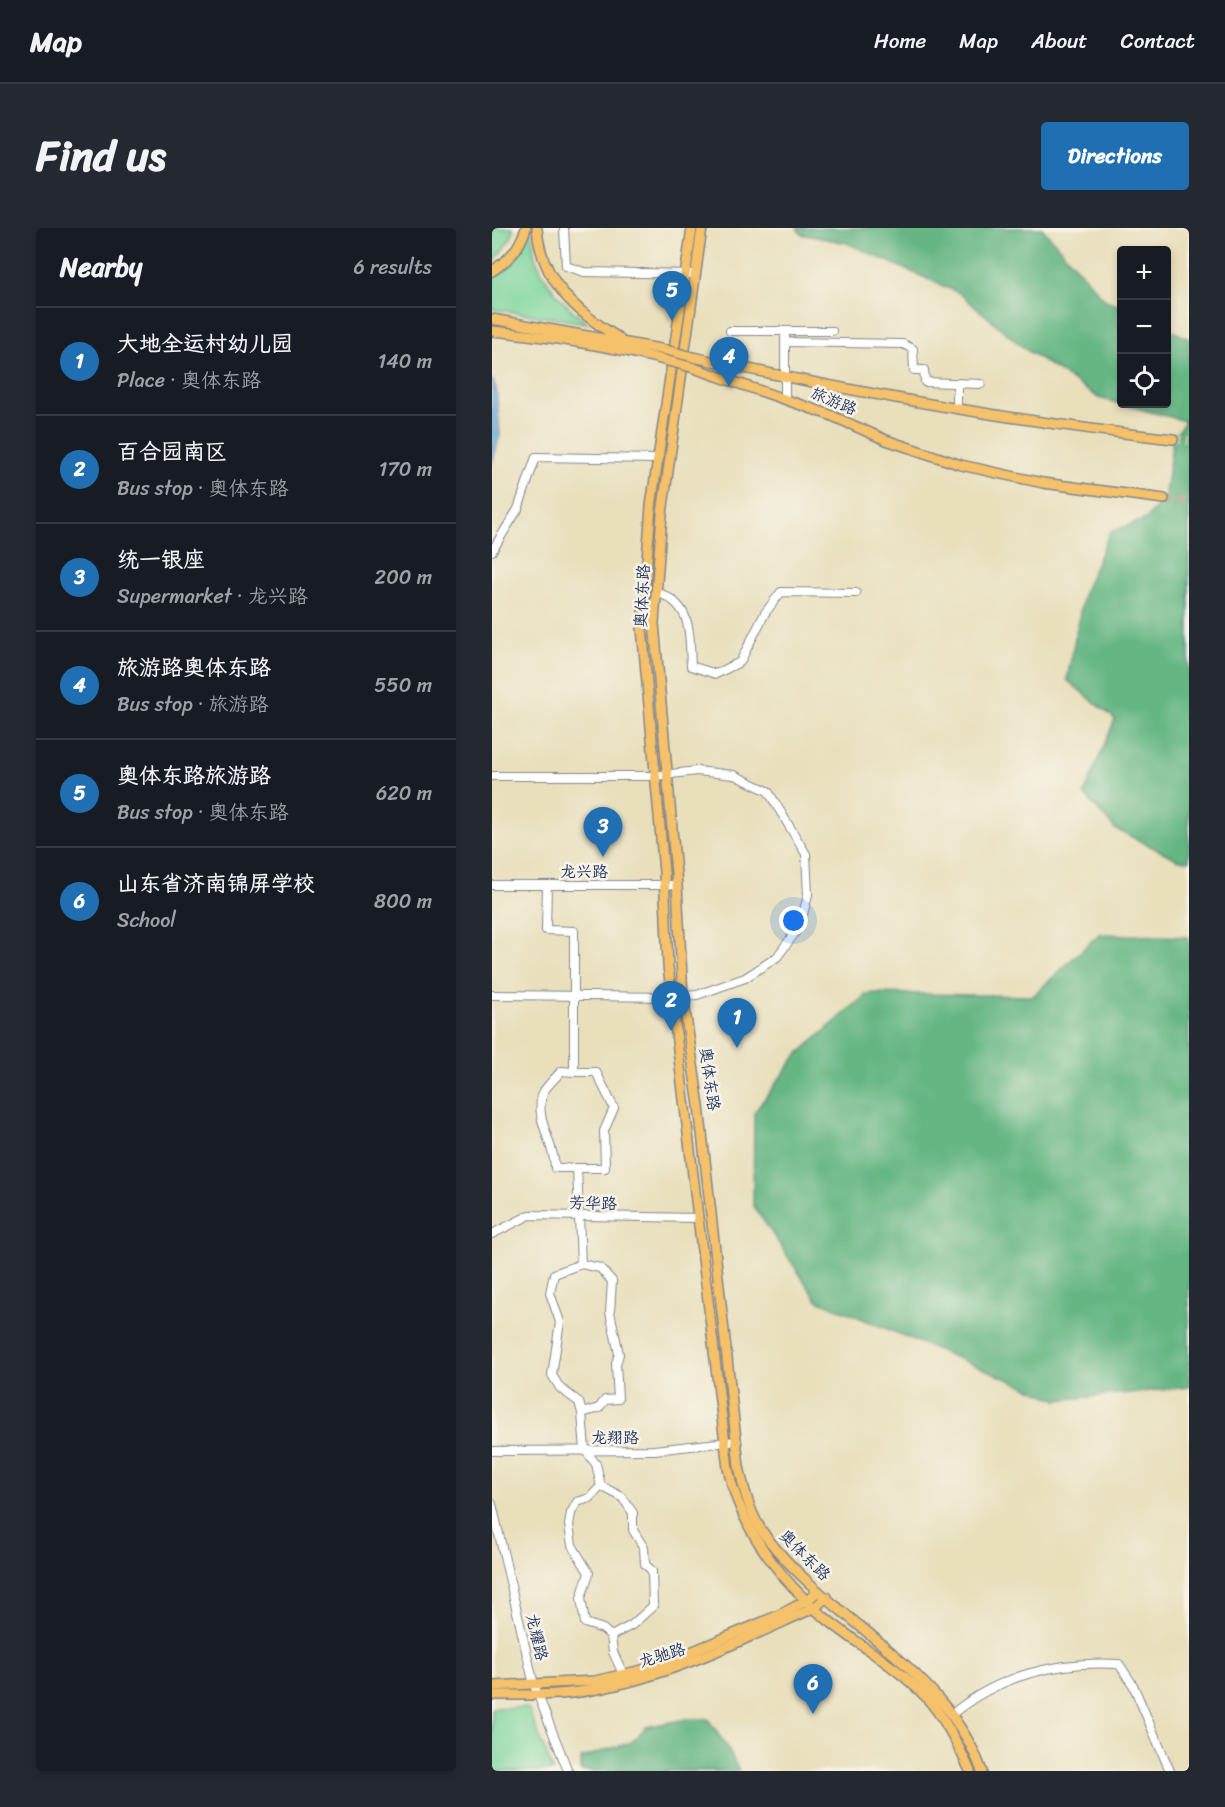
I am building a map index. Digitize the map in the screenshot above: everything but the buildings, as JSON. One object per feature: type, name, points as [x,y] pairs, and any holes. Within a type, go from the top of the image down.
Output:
[{"type":"main road","points":[[492,272],[519,248],[526,228]]},
{"type":"main road","points":[[537,228],[544,262],[555,285],[590,320],[624,341]]},
{"type":"main road","points":[[692,228],[690,273],[658,459],[645,563],[642,628],[671,997],[724,1443],[732,1488],[749,1530],[767,1556],[814,1608],[889,1664],[926,1697],[959,1746],[970,1771]]},
{"type":"main road","name":"奥体东路","points":[[702,228],[690,273],[662,514],[656,592],[655,656],[677,885],[683,996],[744,1489],[753,1513],[766,1537],[823,1594],[911,1667],[951,1715],[982,1771]]},
{"type":"main road","name":"旅游路","points":[[492,319],[624,341],[785,376],[957,409],[1088,430],[1173,439]]},
{"type":"main road","name":"旅游路","points":[[497,331],[548,336],[623,349],[692,367],[785,398],[886,440],[961,465],[1043,483],[1164,499]]},
{"type":"main road","name":"龙驰路","points":[[492,1686],[595,1681],[655,1667],[823,1594]]},
{"type":"main road","name":"龙驰路","points":[[492,1695],[540,1695],[592,1690],[690,1663],[814,1608],[823,1594]]},
{"type":"street","points":[[564,228],[566,266],[584,272],[690,273]]},
{"type":"street","points":[[730,331],[832,331]]},
{"type":"street","points":[[785,398],[786,331]]},
{"type":"street","points":[[785,342],[903,344],[913,350],[914,369],[924,370],[925,382],[981,384]]},
{"type":"street","points":[[957,384],[957,409]]},
{"type":"street","points":[[492,551],[518,509],[536,457],[658,459]]},
{"type":"street","points":[[656,592],[672,597],[688,620],[691,666],[716,674],[740,662],[765,613],[781,592],[856,593]]},
{"type":"street","points":[[492,776],[654,776],[697,771],[734,775],[768,791],[806,854],[808,895],[800,926],[777,957],[745,978],[697,995],[671,997],[492,995]]},
{"type":"street","name":"龙兴路","points":[[492,885],[677,885]]},
{"type":"street","points":[[547,885],[546,930],[574,931],[574,1072]]},
{"type":"street","points":[[561,1071],[574,1072],[596,1072],[614,1108],[604,1131],[605,1168],[555,1168],[555,1157],[543,1128],[543,1092],[561,1071]]},
{"type":"street","points":[[577,1168],[581,1264]]},
{"type":"street","name":"芳华路","points":[[492,1234],[530,1215],[698,1218]]},
{"type":"street","points":[[582,1413],[598,1408],[605,1400],[618,1399],[616,1364],[619,1354],[610,1312],[612,1281],[600,1268],[581,1264],[554,1274],[550,1293],[561,1322],[552,1375],[561,1388],[579,1402],[585,1450],[596,1464],[601,1486],[622,1497],[633,1514],[633,1530],[644,1548],[645,1564],[652,1571],[654,1583],[653,1606],[632,1625],[611,1635]]},
{"type":"street","name":"龙翔路","points":[[492,1451],[654,1450],[737,1441]]},
{"type":"street","points":[[601,1486],[590,1497],[577,1502],[571,1513],[568,1534],[589,1573],[581,1598],[585,1623],[603,1629],[611,1635],[613,1652],[623,1674]]},
{"type":"street","name":"龙耀路","points":[[492,1504],[534,1685],[540,1695],[568,1771]]},
{"type":"street","points":[[951,1715],[967,1701],[1023,1673],[1119,1664],[1133,1685],[1170,1771]]},
{"type":"green space","points":[[492,228],[513,228],[512,236],[492,265]]},
{"type":"green space","points":[[529,228],[536,260],[546,279],[564,302],[587,323],[492,309],[492,280],[506,269],[521,252]]},
{"type":"green space","points":[[797,228],[1042,228],[1104,299],[1117,305],[1117,403],[1099,398],[1025,349],[959,293],[847,243],[801,234]]},
{"type":"green space","points":[[1171,330],[1189,339],[1189,861],[1179,860],[1115,829],[1084,794],[1115,719],[1067,680],[1084,591],[1110,532],[1146,519],[1164,499],[1173,439],[1185,421],[1136,408],[1171,408]]},
{"type":"green space","points":[[1099,934],[1189,937],[1189,1387],[1058,1400],[817,1300],[753,1205],[754,1113],[797,1055],[868,993],[1033,996]]},
{"type":"green space","points":[[492,1708],[528,1708],[553,1771],[492,1771]]},
{"type":"green space","points":[[686,1719],[708,1719],[727,1747],[739,1771],[581,1771],[581,1758],[632,1742],[646,1727]]},
{"type":"water","points":[[492,379],[496,388],[500,435],[492,463]]},
{"type":"tunnel","points":[[1173,439],[1189,441]]},
{"type":"tunnel","points":[[1164,499],[1189,502]]},
{"type":"place","name":"奥体东路旅游路","points":[[672,321]]},
{"type":"place","name":"旅游路奥体东路","points":[[729,387]]},
{"type":"place","name":"统一银座","points":[[603,857]]},
{"type":"place","name":"百合园南区","points":[[671,1031]]},
{"type":"place","name":"大地全运村幼儿园","points":[[737,1048]]},
{"type":"place","name":"山东省济南锦屏学校","points":[[813,1714]]}]
